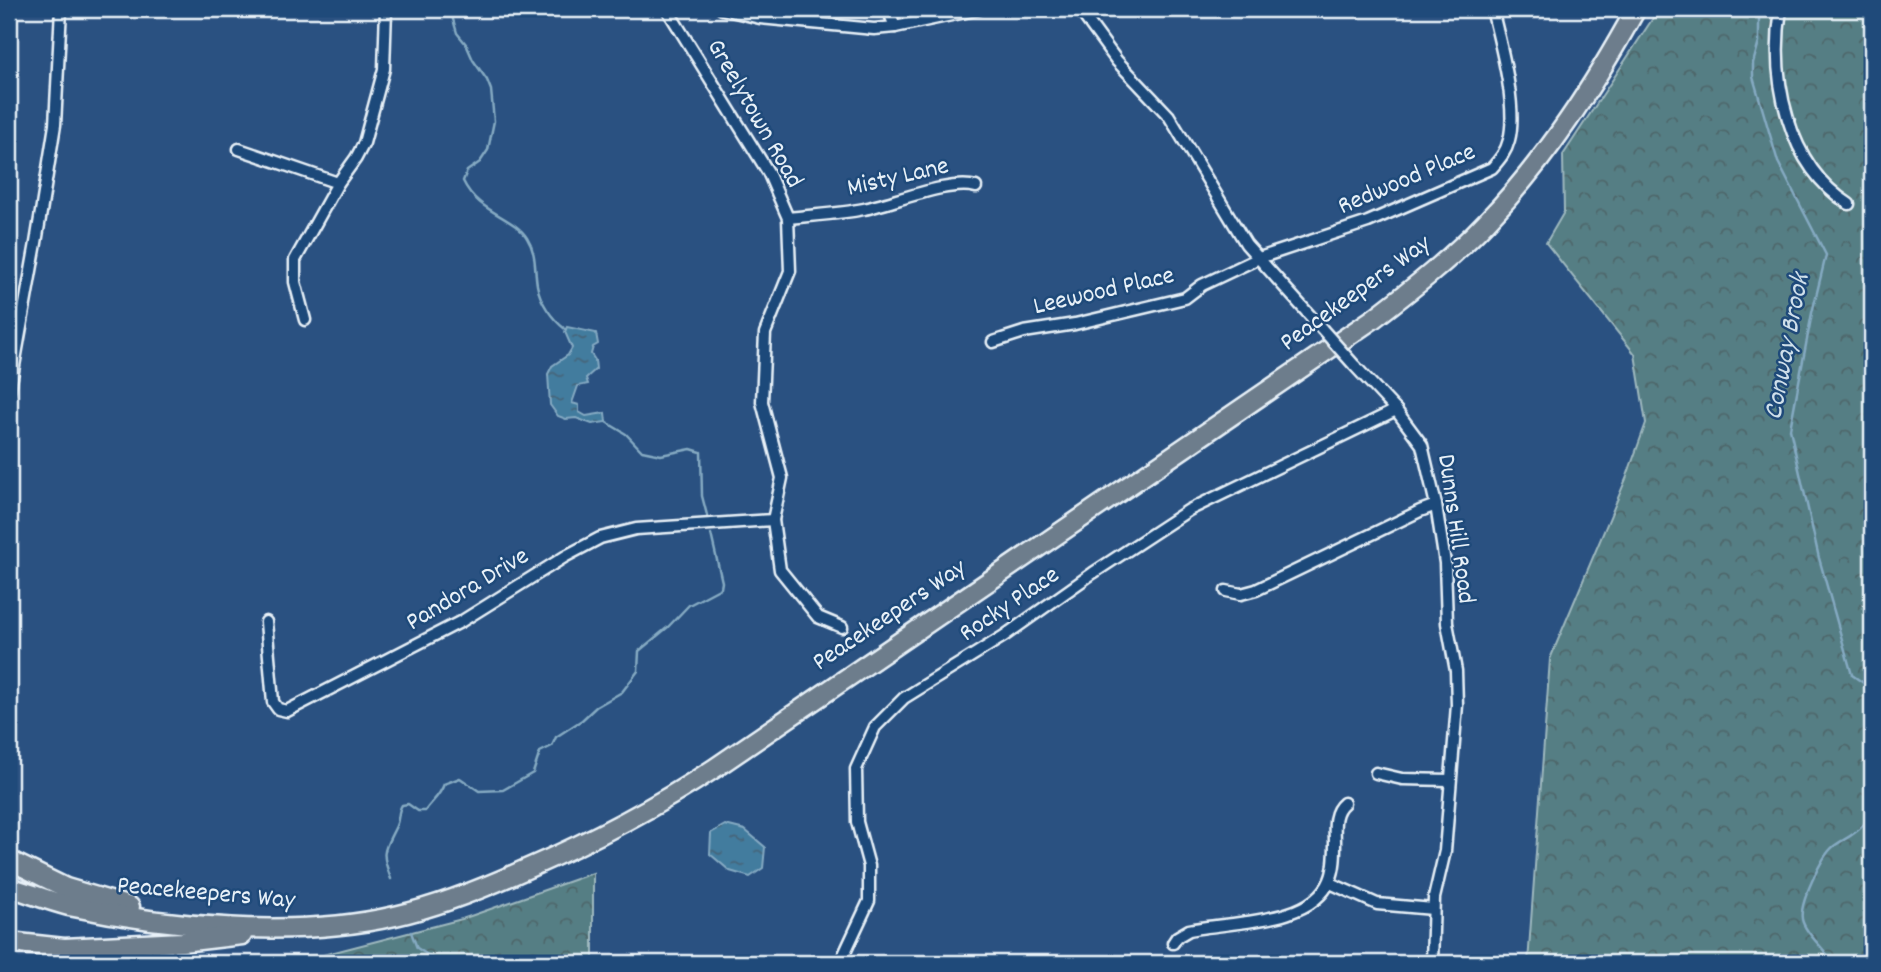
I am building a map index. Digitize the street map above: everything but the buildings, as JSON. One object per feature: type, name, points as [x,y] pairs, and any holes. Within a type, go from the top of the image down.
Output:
[{"type":"highway","name":"Peacekeepers Way","points":[[9,887],[67,905],[148,920],[304,929],[392,917],[433,907],[569,851],[646,812],[715,768],[1373,319],[1453,254],[1519,186],[1574,112],[1636,9]]},
{"type":"highway","points":[[9,860],[66,888],[133,908],[254,928]]},
{"type":"highway","points":[[9,942],[64,948],[182,942],[304,929]]},
{"type":"street","points":[[9,394],[55,125],[61,9]]},
{"type":"street","points":[[305,320],[296,282],[295,260],[338,183],[356,158],[368,130],[384,69],[386,9]]},
{"type":"street","name":"Greelytown Road","points":[[667,9],[768,172],[788,218],[790,271],[765,332],[764,346],[762,402],[782,478],[773,520],[780,570],[818,617],[842,627]]},
{"type":"street","points":[[722,9],[770,19],[874,29],[980,9]]},
{"type":"street","points":[[888,9],[895,27]]},
{"type":"street","name":"Dunns Hill Road","points":[[1079,9],[1117,61],[1169,117],[1246,244],[1396,410],[1422,445],[1436,505],[1445,570],[1448,628],[1457,683],[1445,851],[1433,909],[1432,963]]},
{"type":"street","name":"Redwood Place","points":[[1259,258],[1368,222],[1492,168],[1504,154],[1510,137],[1511,113],[1504,62],[1492,9]]},
{"type":"street","points":[[1781,9],[1777,53],[1779,75],[1799,148],[1814,174],[1833,194],[1849,204]]},
{"type":"street","points":[[239,149],[338,183]]},
{"type":"street","name":"Misty Lane","points":[[788,218],[866,209],[950,185],[966,184],[976,187]]},
{"type":"street","name":"Leewood Place","points":[[993,342],[1024,332],[1074,324],[1185,298],[1202,285],[1259,258]]},
{"type":"street","name":"Rocky Place","points":[[840,963],[869,901],[869,866],[857,822],[856,769],[874,727],[904,698],[1004,636],[1189,510],[1396,410]]},
{"type":"street","points":[[1226,591],[1241,594],[1256,590],[1436,505]]},
{"type":"street","name":"Pandora Drive","points":[[266,622],[273,702],[278,709],[287,711],[462,621],[600,538],[636,530],[773,520]]},
{"type":"street","points":[[1376,773],[1402,779],[1450,780]]},
{"type":"street","points":[[1173,943],[1177,937],[1189,930],[1297,911],[1319,898],[1330,883],[1334,864],[1336,816],[1345,803]]},
{"type":"street","points":[[1330,883],[1377,904],[1433,909]]},
{"type":"green space","points":[[1659,9],[1872,9],[1872,963],[1528,963],[1550,659],[1626,479],[1646,423],[1635,354],[1546,243],[1564,212],[1563,155]]},
{"type":"green space","points":[[593,873],[593,963],[182,963],[323,955],[462,919]]},
{"type":"water","points":[[567,327],[596,333],[598,344],[593,347],[591,354],[596,369],[586,378],[588,384],[578,386],[572,403],[579,405],[579,412],[586,416],[605,413],[606,422],[592,424],[576,418],[566,419],[558,416],[550,405],[548,374],[552,366],[568,355],[572,348],[565,332]]},
{"type":"water","points":[[725,825],[745,830],[765,847],[763,868],[750,877],[730,871],[710,854],[711,833]]},
{"type":"waterway","points":[[450,9],[457,33],[491,90],[494,121],[488,150],[480,162],[467,171],[463,181],[477,200],[513,224],[527,238],[534,255],[541,298],[551,315],[565,329]]},
{"type":"waterway","name":"Conway Brook","points":[[1759,9],[1759,42],[1753,63],[1753,77],[1778,162],[1826,255],[1790,429],[1819,558],[1852,675],[1872,689]]},
{"type":"waterway","points":[[606,422],[626,434],[642,451],[661,455],[691,449],[701,452],[702,496],[708,519]]},
{"type":"waterway","points":[[391,879],[385,862],[385,851],[402,805],[408,804],[418,811],[425,811],[444,784],[460,778],[479,791],[503,790],[533,773],[540,752],[552,746],[556,737],[596,707],[622,692],[638,671],[639,651],[689,605],[721,588],[711,534]]},
{"type":"waterway","name":"Conway Brook","points":[[1833,963],[1807,930],[1802,912],[1812,880],[1829,851],[1858,831],[1867,819],[1872,776]]},
{"type":"waterway","points":[[411,932],[417,948],[440,963]]}]
